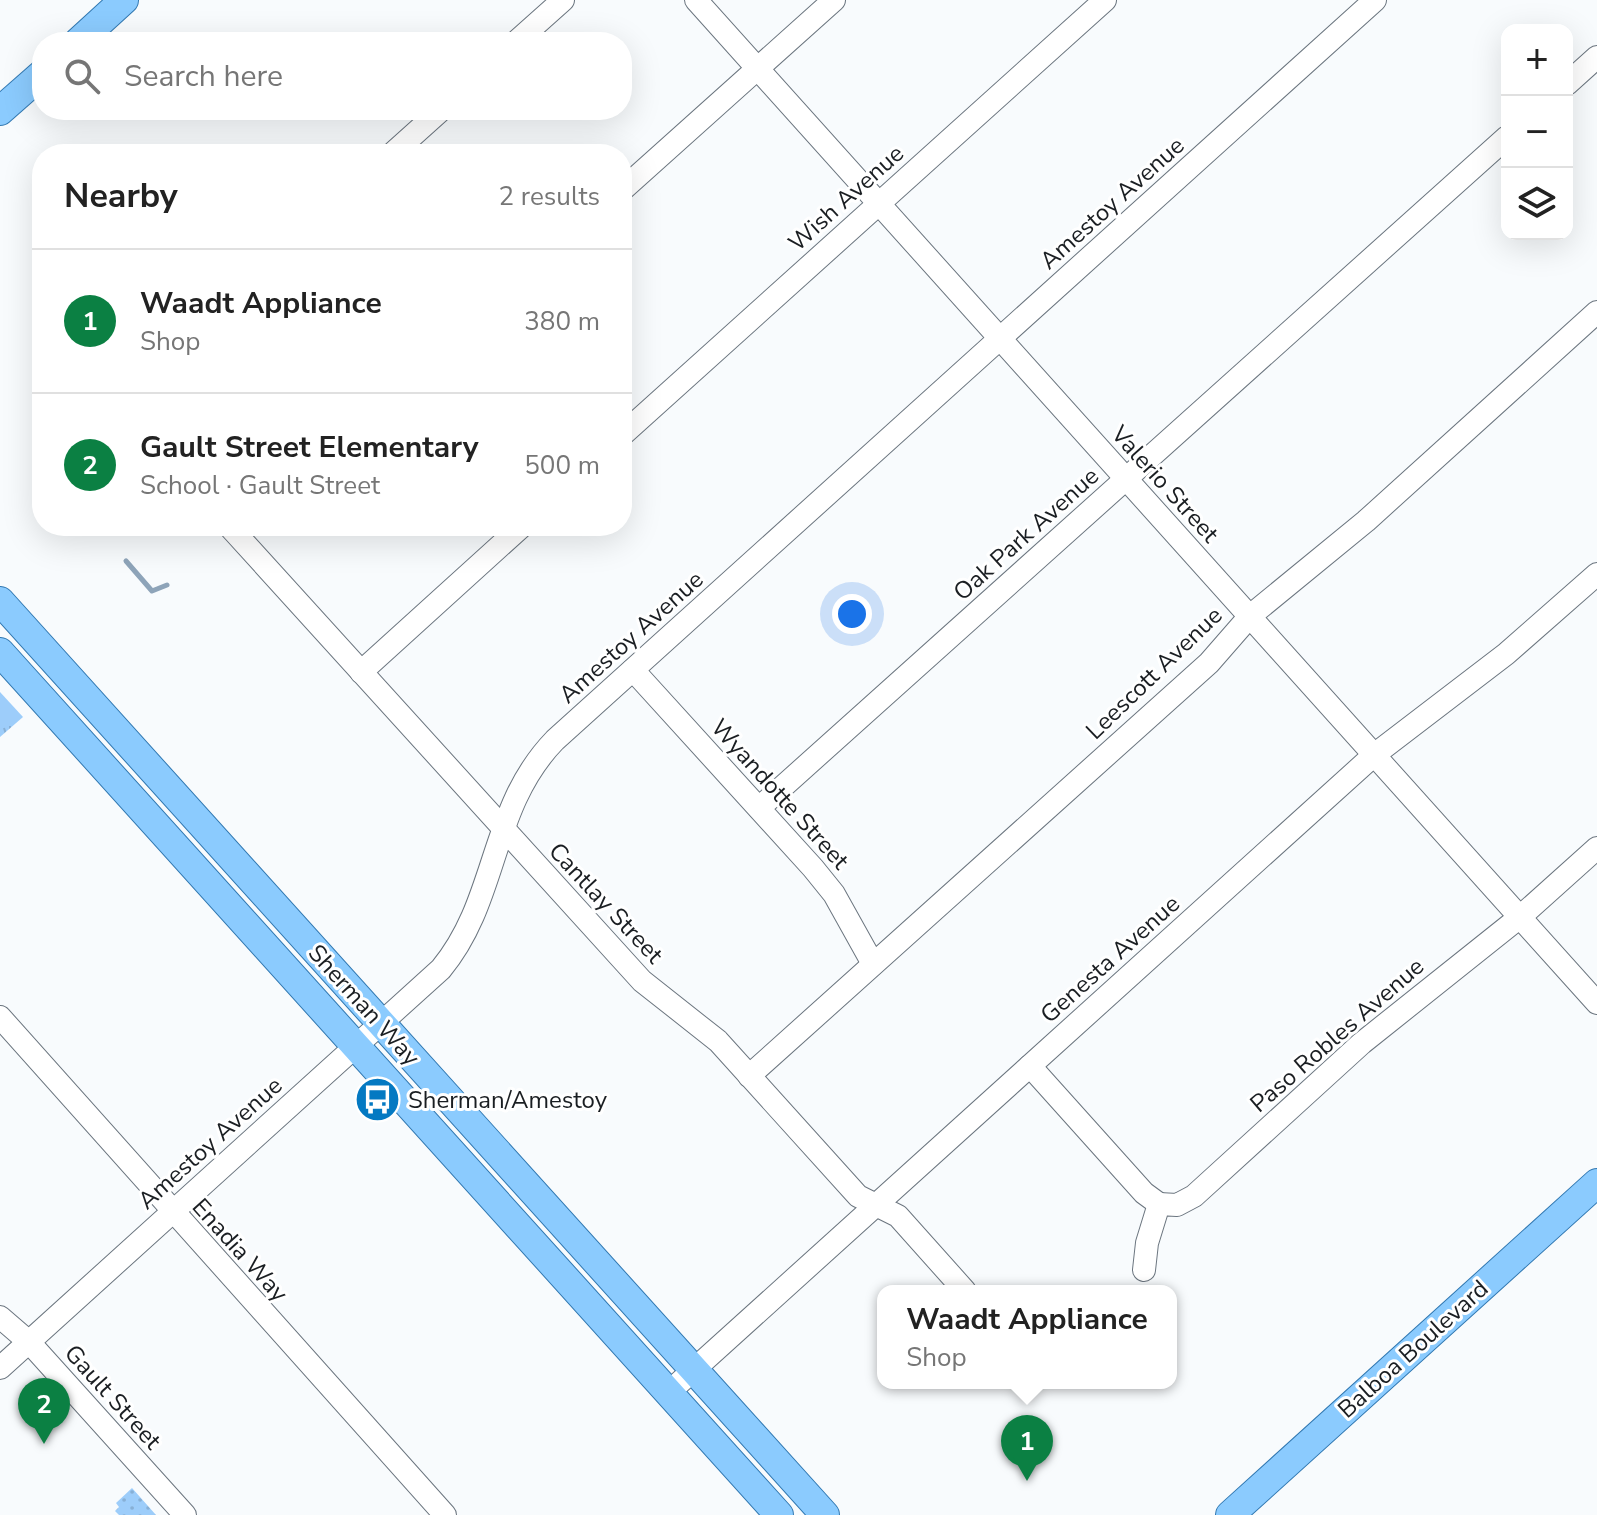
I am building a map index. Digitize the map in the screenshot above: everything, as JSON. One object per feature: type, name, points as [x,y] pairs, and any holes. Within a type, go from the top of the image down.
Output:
[{"type":"main road","points":[[89,32],[124,0]]},
{"type":"main road","points":[[0,111],[32,83]]},
{"type":"main road","name":"Sherman Way","points":[[0,601],[825,1515]]},
{"type":"main road","name":"Sherman Way","points":[[0,652],[779,1515]]},
{"type":"main road","name":"Balboa Boulevard","points":[[1230,1515],[1597,1183]]},
{"type":"street","points":[[527,32],[563,0]]},
{"type":"street","name":"Valerio Street","points":[[696,0],[1597,1003]]},
{"type":"street","points":[[632,181],[834,0]]},
{"type":"street","name":"Wish Avenue","points":[[632,426],[1105,0]]},
{"type":"street","name":"Amestoy Avenue","points":[[0,1368],[381,1024],[453,955],[480,902],[515,793],[547,749],[1375,0]]},
{"type":"street","points":[[1573,79],[1597,57]]},
{"type":"street","points":[[403,144],[430,120]]},
{"type":"street","name":"Oak Park Avenue","points":[[759,808],[1501,142]]},
{"type":"street","name":"Leescott Avenue","points":[[749,1076],[1209,663],[1250,616],[1366,521],[1597,312]]},
{"type":"street","name":"Cantlay Street","points":[[245,536],[361,672],[642,981],[718,1041],[858,1196],[898,1216],[960,1285]]},
{"type":"street","points":[[361,672],[511,536]]},
{"type":"street","name":"Genesta Avenue","points":[[668,1393],[1374,755],[1506,654],[1597,574]]},
{"type":"street","name":"Wyandotte Street","points":[[633,670],[834,894],[873,964]]},
{"type":"street","name":"Paso Robles Avenue","points":[[1159,1204],[1177,1205],[1194,1196],[1373,1033],[1520,917],[1597,848]]},
{"type":"street","name":"Enadia Way","points":[[0,1017],[445,1515]]},
{"type":"street","points":[[1030,1066],[1144,1193],[1159,1204],[1147,1243],[1144,1270]]},
{"type":"street","name":"Gault Street","points":[[0,1317],[29,1342],[185,1515]]},
{"type":"green space","points":[[0,692],[23,717],[0,737]]},
{"type":"green space","points":[[132,1488],[156,1515],[119,1515],[115,1511],[119,1507],[116,1503]]},
{"type":"waterway","points":[[126,561],[152,591],[167,585]]},
{"type":"place","name":"Sherman/Amestoy","points":[[377,1100]]},
{"type":"place","name":"Gault Street Elementary","points":[[44,1444]]},
{"type":"place","name":"Waadt Appliance","points":[[1027,1481]]}]
